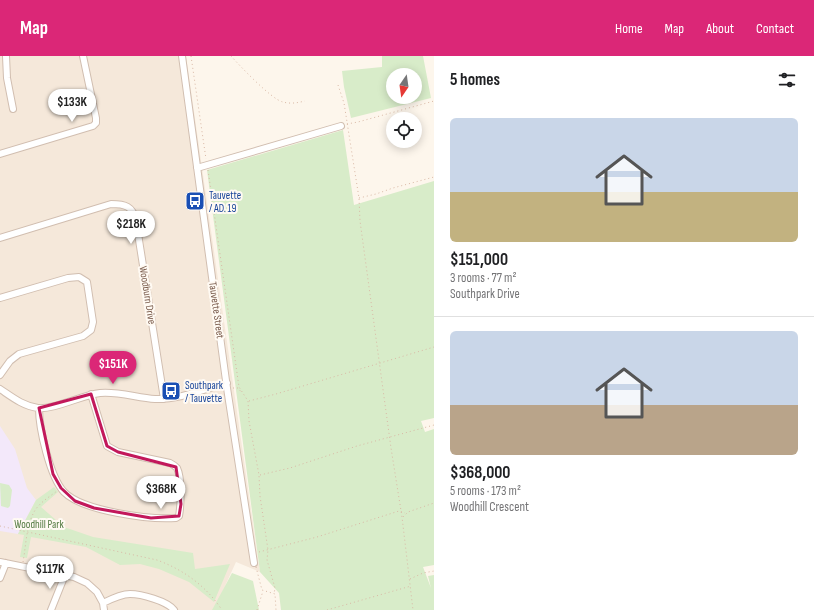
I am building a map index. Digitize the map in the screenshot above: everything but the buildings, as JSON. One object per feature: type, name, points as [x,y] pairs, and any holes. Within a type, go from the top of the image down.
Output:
[{"type":"street","points":[[0,58],[6,56],[7,78],[13,110]]},
{"type":"street","points":[[0,154],[93,126],[96,123],[83,56]]},
{"type":"street","name":"Tauvette Street","points":[[182,56],[227,385],[254,563]]},
{"type":"street","points":[[197,168],[344,125]]},
{"type":"street","name":"Woodburn Drive","points":[[0,238],[111,204],[123,204],[131,209],[135,214],[164,399]]},
{"type":"street","points":[[0,298],[68,278],[79,277],[87,282],[93,322],[91,330],[83,336],[19,354],[10,361],[0,375]]},
{"type":"street","points":[[0,389],[27,406],[39,408],[91,394],[102,393],[164,399],[227,385]]},
{"type":"street","points":[[39,408],[40,428],[53,474],[60,488],[75,501],[94,508],[151,518],[176,518],[179,516],[181,504],[179,474],[176,467],[170,463],[118,452],[107,446],[91,394]]},
{"type":"street","points":[[0,578],[3,562],[74,577],[87,583],[97,592],[103,602],[104,610]]},
{"type":"street","points":[[51,610],[65,575]]},
{"type":"street","points":[[103,602],[115,597],[129,594],[145,596],[157,600],[172,607],[174,610]]},
{"type":"path","points":[[191,56],[239,387],[248,401],[249,421],[259,476],[260,496],[268,550],[267,560],[275,588],[274,594],[276,597],[276,610]]},
{"type":"path","points":[[231,56],[253,80],[275,98],[282,102],[295,103],[305,101]]},
{"type":"path","points":[[338,84],[344,103],[344,125],[359,198],[360,221],[414,610]]},
{"type":"path","points":[[344,125],[434,101]]},
{"type":"path","points":[[359,198],[371,196],[434,177]]},
{"type":"path","points":[[248,401],[434,347]]},
{"type":"path","points":[[227,385],[238,388],[248,401]]},
{"type":"path","points":[[259,476],[290,468],[357,446],[434,425]]},
{"type":"path","points":[[22,566],[28,532],[34,511],[40,504],[60,488]]},
{"type":"path","points":[[402,517],[418,508],[434,503]]},
{"type":"path","points":[[401,511],[405,514]]},
{"type":"path","points":[[252,554],[317,537],[401,511]]},
{"type":"path","points":[[0,526],[157,560],[168,564],[180,570],[205,588],[216,600],[222,610]]},
{"type":"path","points":[[254,563],[258,570],[263,591],[257,610]]},
{"type":"path","points":[[410,579],[423,573],[434,571]]},
{"type":"path","points":[[327,610],[411,586]]},
{"type":"path","points":[[263,591],[274,594]]},
{"type":"highlighted area","points":[[91,394],[107,446],[118,452],[176,467],[181,504],[179,516],[151,518],[94,508],[75,501],[61,488],[53,474],[39,408]]},
{"type":"shaded area","points":[[0,56],[186,56],[260,572],[236,562],[214,610],[0,610]]},
{"type":"shaded area","points":[[0,426],[15,449],[27,488],[36,500],[18,534],[0,531]]},
{"type":"green space","points":[[382,56],[423,56],[431,98],[422,100],[422,68],[386,68],[386,104],[407,104],[351,118],[342,71],[382,67]]},
{"type":"green space","points":[[343,130],[354,205],[434,181],[434,418],[421,421],[425,432],[434,429],[434,565],[423,567],[431,588],[428,576],[434,575],[434,610],[281,610],[279,593],[260,572],[207,170]]},
{"type":"green space","points":[[0,483],[9,485],[12,490],[10,506],[8,508],[1,506]]},
{"type":"green space","name":"Woodhill Park","points":[[54,487],[58,492],[41,507],[64,527],[93,537],[193,553],[195,569],[230,564],[214,602],[189,582],[159,569],[140,564],[120,565],[86,547],[31,537],[27,558],[20,557],[24,535],[18,534],[36,500]]},
{"type":"green space","points":[[232,573],[253,581],[259,610],[212,610]]},
{"type":"place","name":"Tauvette / AD. 19","points":[[195,201]]},
{"type":"place","name":"Southpark / Tauvette","points":[[171,391]]}]
